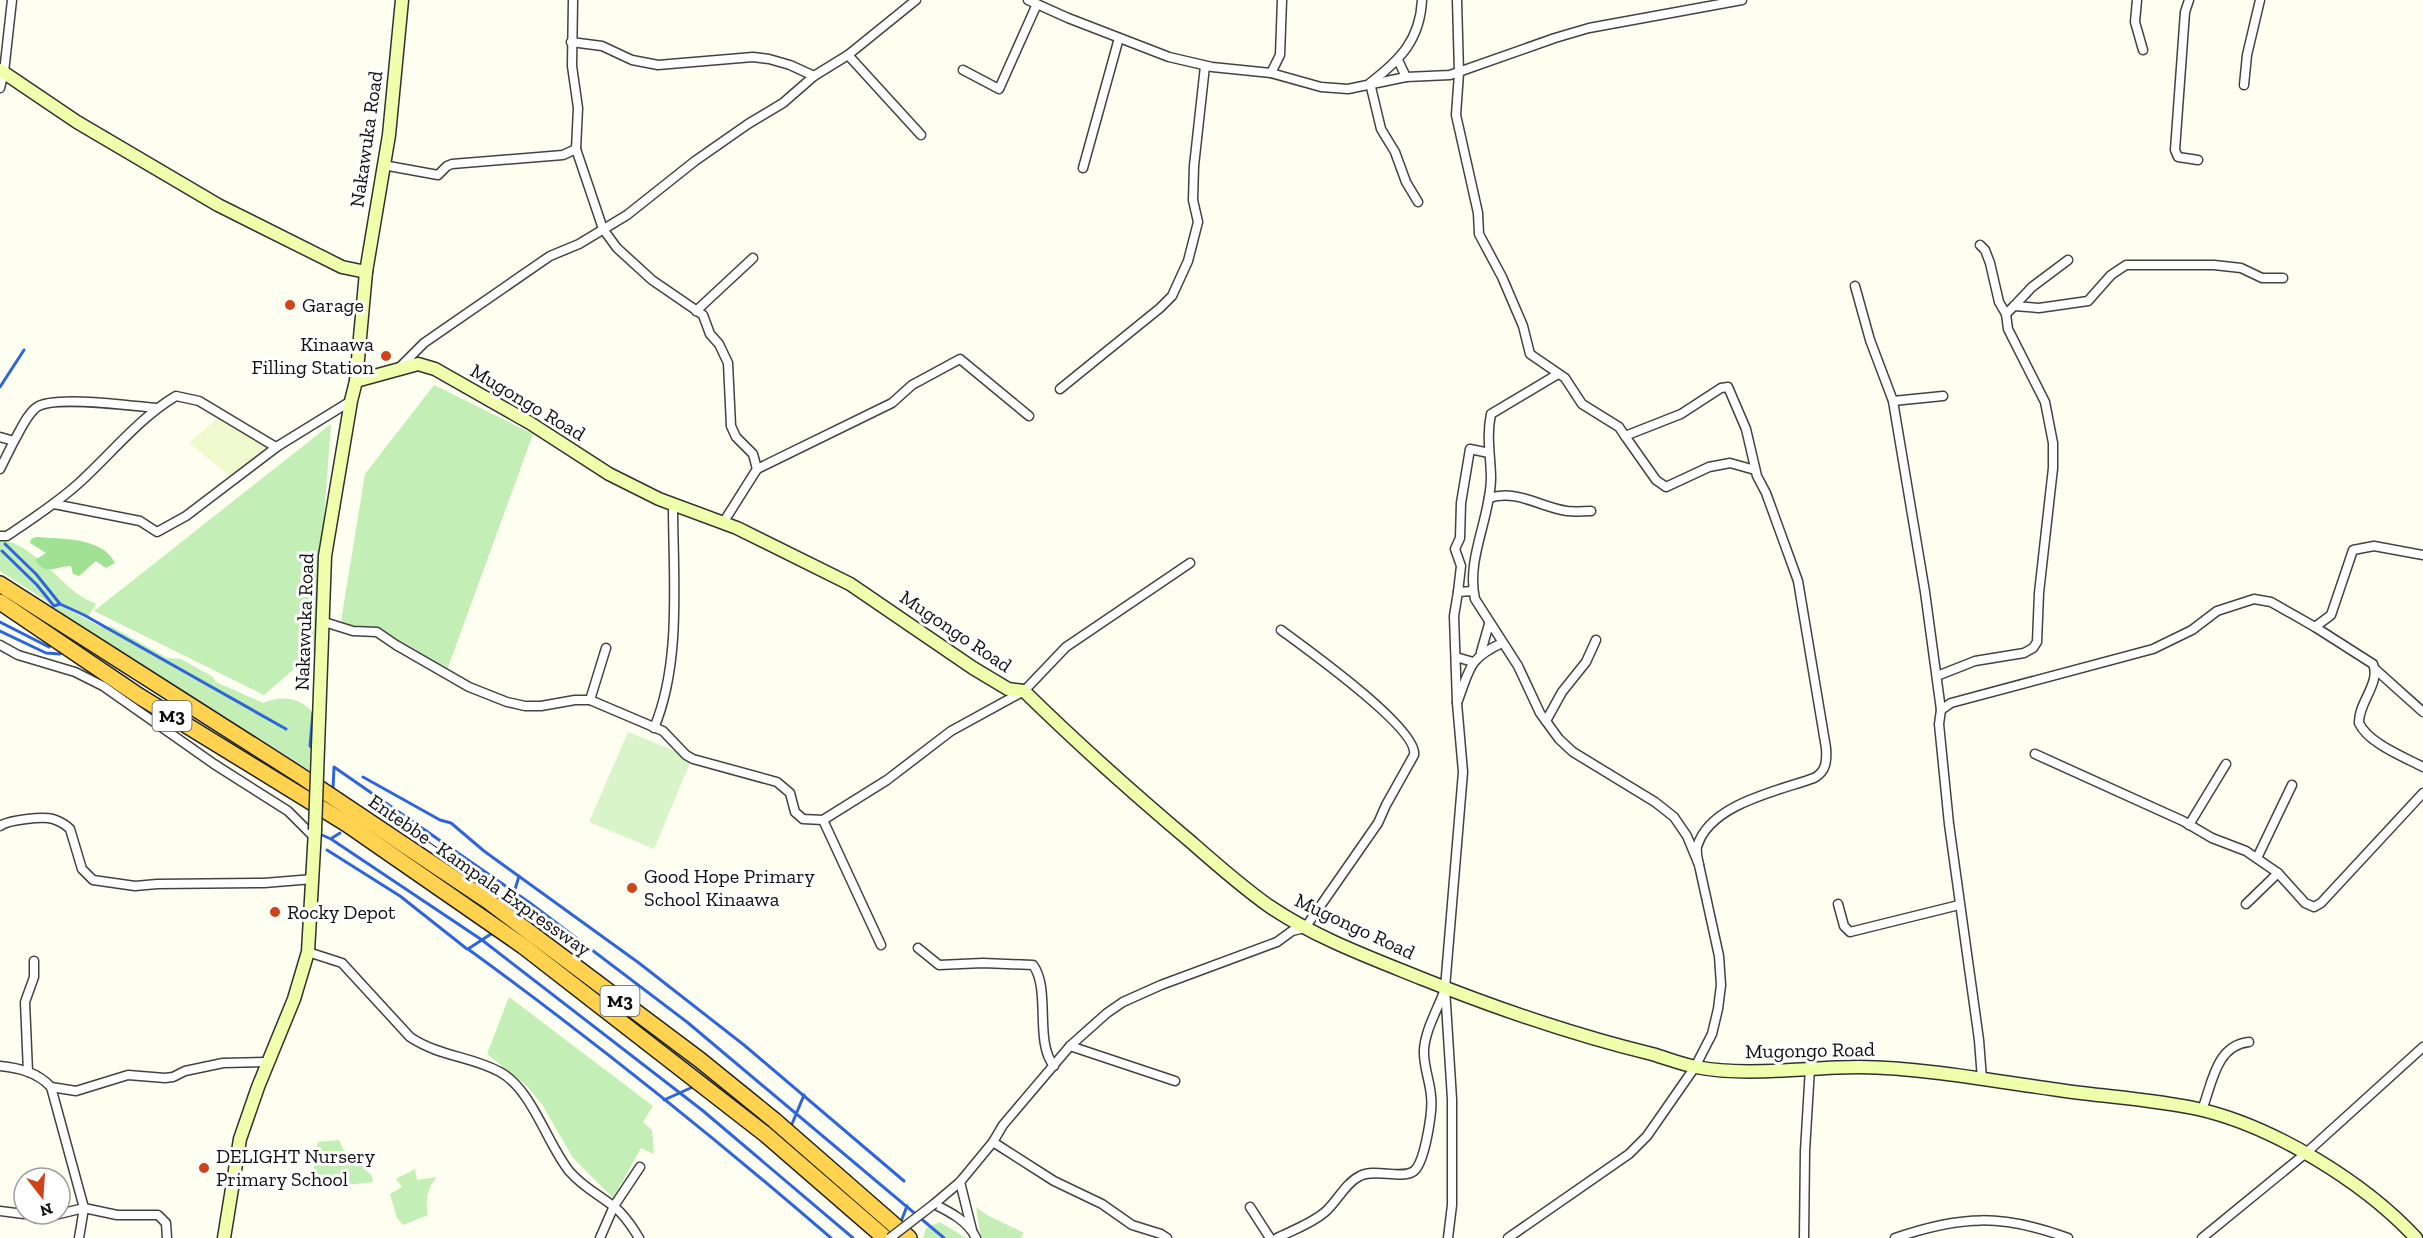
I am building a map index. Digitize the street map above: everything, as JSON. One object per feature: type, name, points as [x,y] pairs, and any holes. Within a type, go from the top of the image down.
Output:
[{"type":"highway","name":"Entebbe–Kampala Expressway","points":[[0,584],[309,781],[488,901],[700,1060],[774,1120],[909,1238]]},
{"type":"highway","name":"Entebbe–Kampala Expressway","points":[[0,602],[139,696],[347,824],[523,946],[765,1134],[885,1238]]},
{"type":"street","points":[[0,88],[12,0]]},
{"type":"street","name":"Nakawuka Road","points":[[224,1238],[240,1139],[294,999],[308,952],[315,834],[325,556],[356,381],[366,272],[389,135],[402,0]]},
{"type":"street","points":[[573,0],[571,42],[578,108],[576,149],[603,229],[633,264],[703,315],[710,334],[719,344],[728,363],[731,426],[736,437],[753,454],[757,469]]},
{"type":"street","points":[[398,369],[423,343],[550,256],[579,243],[627,215],[713,149],[783,103],[814,76],[848,55],[916,0]]},
{"type":"street","points":[[1028,0],[1042,3],[1068,18],[1169,57],[1205,66],[1270,73],[1321,87],[1348,89],[1406,77],[1459,73],[1532,45],[1589,28],[1700,3],[1742,0]]},
{"type":"street","points":[[1270,73],[1278,33],[1280,0]]},
{"type":"street","points":[[1370,83],[1398,60],[1418,28],[1422,0]]},
{"type":"street","points":[[1457,0],[1459,73],[1456,115],[1478,213],[1479,234],[1502,277],[1523,326],[1530,354],[1565,378],[1582,404],[1612,423],[1639,453],[1656,480],[1666,488],[1709,467],[1730,462],[1755,470]]},
{"type":"street","points":[[2137,0],[2136,22],[2143,50]]},
{"type":"street","points":[[2188,0],[2185,12],[2175,150],[2178,157],[2198,160]]},
{"type":"street","points":[[2244,85],[2247,54],[2260,0]]},
{"type":"street","points":[[963,70],[999,89],[1042,3]]},
{"type":"street","points":[[1083,168],[1119,38]]},
{"type":"street","points":[[571,42],[602,46],[632,60],[658,65],[753,57],[790,65],[814,76]]},
{"type":"street","points":[[848,55],[921,135]]},
{"type":"street","points":[[1398,60],[1406,77]]},
{"type":"street","points":[[1060,389],[1172,296],[1188,261],[1198,222],[1193,200],[1194,166],[1205,66]]},
{"type":"street","points":[[2,71],[77,122],[218,205],[342,267],[366,272]]},
{"type":"street","points":[[1370,83],[1381,129],[1395,152],[1406,182],[1418,202]]},
{"type":"street","points":[[383,165],[438,175],[452,164],[563,154],[576,149]]},
{"type":"street","points":[[1937,676],[1983,659],[2024,654],[2037,642],[2039,593],[2053,468],[2053,443],[2045,402],[2008,329],[2006,314],[1997,296],[1985,250],[1980,245]]},
{"type":"street","points":[[696,311],[753,258]]},
{"type":"street","points":[[2006,314],[2032,287],[2068,260]]},
{"type":"street","points":[[2014,306],[2039,308],[2088,301],[2110,275],[2126,265],[2241,268],[2262,278],[2283,278]]},
{"type":"street","points":[[1854,286],[1870,340],[1893,401],[1925,592],[1930,643],[1941,710],[1942,756],[1959,905],[1979,1040],[1982,1079]]},
{"type":"street","points":[[723,523],[757,469],[892,403],[912,385],[960,359],[1029,416]]},
{"type":"street","name":"Mugongo Road","points":[[356,381],[418,364],[435,369],[530,423],[609,474],[673,505],[723,523],[850,584],[982,674],[1008,689],[1024,691],[1147,806],[1255,894],[1305,928],[1362,955],[1445,988],[1586,1037],[1695,1067],[1737,1070],[1899,1069],[2146,1099],[2202,1110],[2242,1124],[2306,1153],[2391,1213],[2415,1238]]},
{"type":"street","points":[[1558,374],[1491,414],[1488,428],[1491,480],[1475,561],[1473,591],[1480,610],[1518,666],[1540,712],[1559,739],[1573,752],[1655,802],[1674,817],[1687,836],[1699,865]]},
{"type":"street","points":[[1508,1238],[1629,1154],[1647,1136],[1695,1067],[1712,1034],[1721,985],[1719,956],[1696,849],[1702,836],[1721,815],[1744,802],[1814,778],[1826,765],[1826,748],[1801,594],[1766,493],[1759,483],[1746,429],[1735,399],[1726,386],[1681,414],[1625,436]]},
{"type":"street","points":[[0,536],[7,536],[54,504],[109,455],[156,408],[176,396],[186,396],[199,401],[272,445],[278,446]]},
{"type":"street","points":[[1893,401],[1943,396]]},
{"type":"street","points":[[54,504],[140,522],[157,532],[186,516],[278,446],[351,401]]},
{"type":"street","points":[[0,469],[33,410],[45,403],[88,402],[156,408]]},
{"type":"street","points":[[0,437],[14,441]]},
{"type":"street","points":[[1448,1238],[1452,1205],[1452,1099],[1445,988],[1463,772],[1457,703],[1455,616],[1461,566],[1455,549],[1460,538],[1465,475],[1470,449],[1489,453]]},
{"type":"street","points":[[1489,498],[1498,495],[1515,496],[1567,511],[1591,511]]},
{"type":"street","points":[[654,728],[661,711],[670,662],[673,505]]},
{"type":"street","points":[[2315,627],[2331,615],[2354,550],[2374,546],[2423,555]]},
{"type":"street","points":[[321,621],[353,631],[377,632],[469,687],[507,702],[525,706],[541,706],[575,700],[590,700],[667,734],[686,755],[693,759],[777,782],[790,793],[795,812],[802,819],[823,820],[887,780],[951,730],[1024,691],[1066,648],[1190,563]]},
{"type":"street","points":[[1458,592],[1473,591]]},
{"type":"street","points":[[1941,710],[1951,703],[2153,650],[2192,630],[2217,611],[2254,599],[2271,603],[2370,661],[2375,669],[2423,712]]},
{"type":"street","points":[[1457,703],[1473,662],[1481,652],[1489,624]]},
{"type":"street","points":[[890,1238],[960,1182],[993,1142],[1003,1125],[1070,1047],[1107,1013],[1123,1002],[1193,972],[1276,942],[1292,931],[1305,928],[1378,823],[1415,752],[1413,746],[1391,720],[1349,681],[1281,630]]},
{"type":"street","points":[[1546,721],[1562,692],[1586,662],[1596,639]]},
{"type":"street","points":[[1481,652],[1502,643]]},
{"type":"street","points":[[0,645],[18,655],[75,672],[103,686],[214,764],[288,811],[315,834]]},
{"type":"street","points":[[590,700],[606,648]]},
{"type":"street","points":[[1456,657],[1473,662]]},
{"type":"street","points":[[2375,669],[2374,679],[2360,710],[2361,729],[2384,747],[2423,767]]},
{"type":"street","points":[[2035,754],[2257,858],[2278,873],[2310,906],[2318,905],[2423,793]]},
{"type":"street","points":[[2189,825],[2226,764]]},
{"type":"street","points":[[2257,858],[2292,785]]},
{"type":"street","points":[[0,826],[3,823],[20,820],[52,818],[67,825],[72,834],[82,869],[93,880],[135,886],[264,883],[313,879]]},
{"type":"street","points":[[823,820],[880,945]]},
{"type":"street","points":[[2246,904],[2278,873]]},
{"type":"street","points":[[1838,904],[1844,926],[1850,932],[1959,905]]},
{"type":"street","points":[[918,948],[939,965],[983,963],[1033,965],[1041,992],[1048,1056],[1054,1066]]},
{"type":"street","points":[[308,952],[342,963],[410,1037],[418,1042],[448,1056],[501,1072],[518,1089],[537,1115],[553,1143],[555,1152],[570,1173],[588,1190],[614,1206],[639,1238]]},
{"type":"street","points":[[28,1072],[25,1002],[34,977],[34,961]]},
{"type":"street","points":[[1276,1238],[1314,1221],[1327,1211],[1360,1176],[1368,1173],[1406,1174],[1414,1171],[1420,1163],[1432,1099],[1424,1052],[1425,1044],[1445,988]]},
{"type":"street","points":[[2202,1110],[2225,1052],[2236,1043],[2249,1042]]},
{"type":"street","points":[[1070,1047],[1175,1081]]},
{"type":"street","points":[[2202,1238],[2306,1153],[2423,1047]]},
{"type":"street","points":[[51,1087],[76,1091],[128,1076],[165,1078],[223,1063],[269,1062]]},
{"type":"street","points":[[0,1066],[28,1072],[44,1079],[51,1087],[84,1208],[79,1238]]},
{"type":"street","points":[[1804,1238],[1805,1151],[1810,1068]]},
{"type":"street","points":[[993,1142],[1054,1181],[1102,1204],[1132,1225],[1167,1238]]},
{"type":"street","points":[[600,1238],[614,1206],[640,1167]]},
{"type":"street","points":[[960,1182],[974,1234]]},
{"type":"street","points":[[934,1204],[953,1214],[974,1234]]},
{"type":"street","points":[[1250,1207],[1270,1238]]},
{"type":"street","points":[[72,1211],[84,1208],[117,1215],[158,1215],[166,1223],[167,1238]]},
{"type":"street","points":[[1895,1238],[1944,1224],[2002,1220],[2019,1222],[2068,1238]]},
{"type":"green space","points":[[434,385],[533,434],[446,673],[341,621],[365,474]]},
{"type":"green space","points":[[220,416],[272,448],[233,478],[189,443]]},
{"type":"green space","points":[[331,424],[314,652],[264,695],[94,611]]},
{"type":"green space","points":[[36,537],[69,539],[91,544],[109,554],[115,563],[106,568],[96,561],[79,576],[73,574],[71,566],[43,568],[35,560],[46,553],[30,543],[31,539]]},
{"type":"green space","points":[[0,540],[29,552],[74,591],[96,604],[88,617],[61,604],[54,606],[0,571]]},
{"type":"green space","points":[[60,605],[101,627],[111,626],[167,658],[181,659],[213,677],[216,682],[263,703],[283,698],[302,704],[313,713],[309,770],[55,609]]},
{"type":"green space","points":[[628,732],[692,758],[654,849],[589,822]]},
{"type":"green space","points":[[509,997],[653,1106],[643,1122],[652,1130],[654,1154],[641,1148],[613,1198],[573,1158],[543,1106],[527,1086],[487,1054]]},
{"type":"green space","points":[[339,1140],[349,1161],[362,1161],[362,1166],[372,1176],[373,1182],[327,1187],[325,1175],[316,1176],[312,1159],[315,1156],[317,1160],[321,1157],[316,1150],[318,1142]]},
{"type":"green space","points":[[415,1169],[417,1180],[437,1177],[428,1194],[428,1215],[403,1225],[397,1218],[390,1194],[402,1187],[396,1179]]},
{"type":"green space","points":[[976,1207],[1024,1233],[1021,1238],[981,1238]]},
{"type":"green space","points":[[940,1222],[966,1238],[923,1238],[926,1228]]},
{"type":"waterway","points":[[0,387],[24,350]]},
{"type":"waterway","points":[[5,544],[36,574],[60,604]]},
{"type":"waterway","points":[[2,551],[37,585],[54,606],[60,604],[84,615],[286,729]]},
{"type":"waterway","points":[[0,622],[49,647]]},
{"type":"waterway","points":[[0,631],[46,653],[60,654]]},
{"type":"waterway","points":[[310,746],[313,713]]},
{"type":"waterway","points":[[333,788],[334,767],[530,903],[687,1022],[944,1238]]},
{"type":"waterway","points":[[363,777],[440,820],[451,823],[484,851],[639,963],[744,1045],[904,1181]]},
{"type":"waterway","points":[[332,838],[340,833]]},
{"type":"waterway","points":[[322,835],[482,940],[702,1110],[853,1238]]},
{"type":"waterway","points":[[327,850],[400,896],[467,949]]},
{"type":"waterway","points":[[511,903],[519,876]]},
{"type":"waterway","points":[[491,934],[468,949],[652,1090],[831,1238]]},
{"type":"waterway","points":[[664,1100],[695,1086]]},
{"type":"waterway","points":[[792,1124],[804,1095]]},
{"type":"waterway","points":[[902,1219],[907,1206]]},
{"type":"place","name":"Garage","points":[[290,305]]},
{"type":"place","name":"Kinaawa Filling Station","points":[[386,356]]},
{"type":"place","name":"Good Hope Primary School Kinaawa","points":[[632,888]]},
{"type":"place","name":"Rocky Depot","points":[[275,912]]},
{"type":"place","name":"DELIGHT Nursery Primary School","points":[[204,1168]]}]
